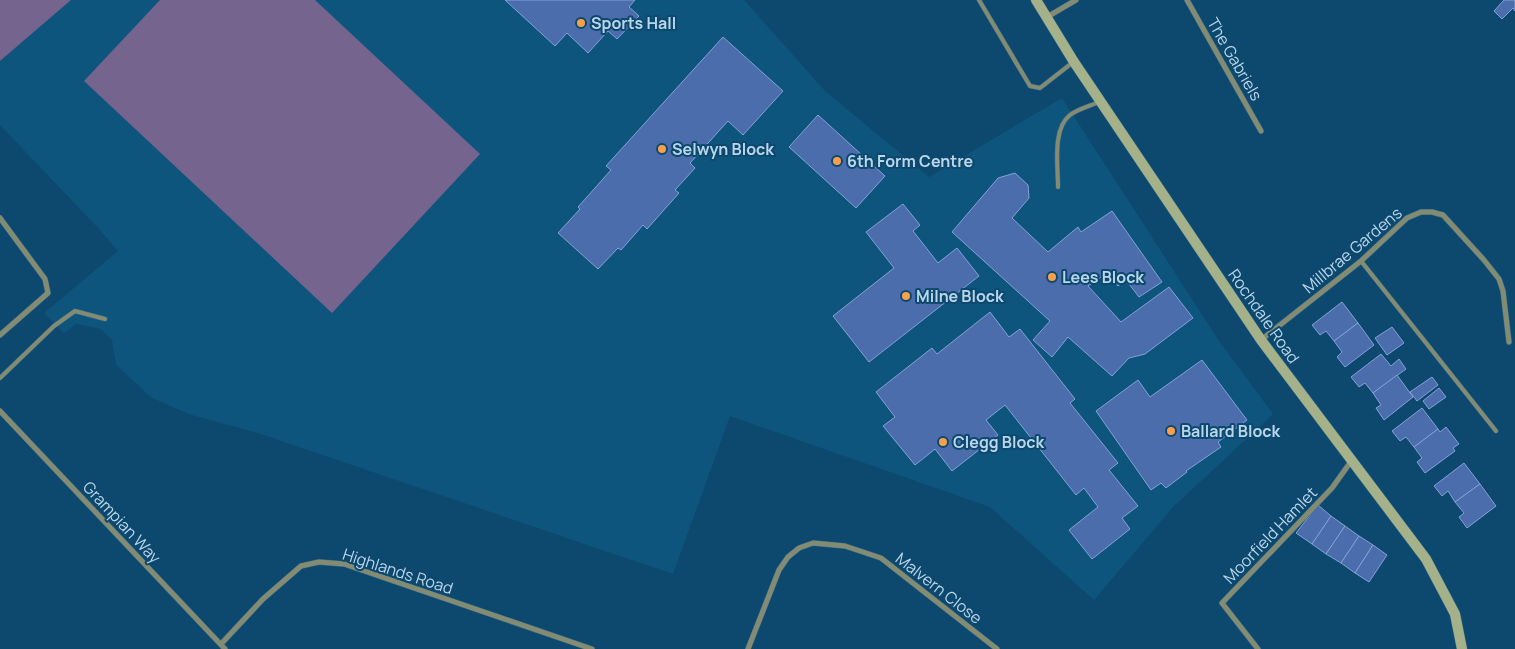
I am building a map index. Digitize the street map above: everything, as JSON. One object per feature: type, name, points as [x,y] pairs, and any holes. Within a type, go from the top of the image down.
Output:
[{"type":"main road","name":"Rochdale Road","points":[[1036,0],[1074,62],[1261,340],[1426,559],[1455,614],[1462,649]]},
{"type":"street","points":[[1047,17],[1076,0]]},
{"type":"street","name":"The Gabriels","points":[[1187,0],[1262,131]]},
{"type":"street","name":"Millbrae Gardens","points":[[1261,340],[1361,261],[1407,218],[1421,212],[1432,212],[1443,215],[1484,260],[1498,279],[1503,291],[1509,342]]},
{"type":"street","points":[[0,218],[45,279],[48,293],[0,336]]},
{"type":"street","name":"Grampian Way","points":[[0,411],[225,649]]},
{"type":"street","name":"Moorfield Hamlet","points":[[1258,649],[1222,603],[1332,488],[1352,460]]},
{"type":"street","name":"Malvern Close","points":[[748,649],[779,570],[788,557],[799,548],[813,543],[845,546],[881,558],[996,649]]},
{"type":"street","name":"Highlands Road","points":[[220,644],[263,599],[301,566],[319,562],[344,564],[592,649]]},
{"type":"lane","points":[[979,0],[1030,86],[1040,88],[1074,62]]},
{"type":"lane","points":[[1058,187],[1058,136],[1063,124],[1070,115],[1101,101]]},
{"type":"lane","points":[[1361,261],[1496,431]]},
{"type":"lane","points":[[0,378],[54,326],[75,311],[105,319]]},
{"type":"shaded area","points":[[0,0],[71,0],[0,61]]},
{"type":"shaded area","points":[[71,0],[744,0],[826,92],[929,177],[1062,98],[1219,341],[1273,414],[1173,507],[1094,600],[990,507],[730,416],[673,574],[261,434],[192,415],[152,398],[116,365],[112,340],[101,329],[76,324],[64,333],[44,313],[118,251],[0,125],[0,61]]},
{"type":"shaded area","points":[[160,0],[315,0],[480,154],[332,313],[84,81]]},
{"type":"building","name":"Sports Hall","points":[[505,0],[635,0],[629,7],[639,16],[617,39],[608,31],[588,53],[567,33],[555,46]]},
{"type":"building","points":[[1504,0],[1515,0],[1515,11],[1513,8],[1502,19],[1494,11]]},
{"type":"building","name":"Selwyn Block","points":[[723,37],[783,91],[743,135],[728,121],[690,163],[695,168],[675,190],[679,193],[647,229],[643,225],[621,250],[618,248],[598,269],[558,233],[611,170],[606,166]]},
{"type":"building","name":"6th Form Centre","points":[[818,115],[885,176],[856,208],[789,147]]},
{"type":"building","name":"Lees Block","points":[[1015,173],[1028,185],[1029,198],[1012,218],[1048,252],[1078,227],[1081,232],[1112,211],[1162,282],[1139,297],[1126,280],[1118,286],[1107,273],[1088,286],[1121,322],[1169,287],[1193,318],[1145,354],[1129,358],[1112,376],[1068,337],[1052,357],[1033,340],[1050,321],[952,232],[998,178]]},
{"type":"building","name":"Milne Block","points":[[903,204],[920,225],[913,231],[938,263],[957,248],[979,276],[869,362],[833,316],[894,268],[866,232]]},
{"type":"building","points":[[1342,302],[1358,323],[1334,341],[1326,331],[1320,335],[1312,325]]},
{"type":"building","name":"Clegg Block","points":[[990,312],[1009,337],[1020,329],[1075,399],[1070,403],[1118,463],[1109,470],[1138,506],[1122,518],[1130,529],[1092,559],[1069,530],[1098,507],[1084,488],[1076,495],[1005,405],[986,420],[998,435],[952,471],[935,449],[915,465],[883,426],[895,417],[876,392],[932,348],[937,354]]},
{"type":"building","points":[[1358,323],[1374,345],[1345,367],[1337,357],[1342,352],[1334,341]]},
{"type":"building","points":[[1392,327],[1404,343],[1387,355],[1375,338]]},
{"type":"building","points":[[1381,354],[1391,366],[1399,359],[1406,369],[1373,393],[1365,383],[1359,387],[1351,377]]},
{"type":"building","name":"Ballard Block","points":[[1202,360],[1247,420],[1218,442],[1221,447],[1186,471],[1166,488],[1161,483],[1151,490],[1096,411],[1138,380],[1150,397]]},
{"type":"building","points":[[1397,375],[1413,397],[1384,420],[1376,408],[1381,405],[1373,393]]},
{"type":"building","points":[[1432,377],[1438,385],[1417,401],[1410,392]]},
{"type":"building","points":[[1439,388],[1446,397],[1429,409],[1423,401]]},
{"type":"building","points":[[1422,408],[1438,429],[1414,447],[1406,437],[1400,441],[1392,431]]},
{"type":"building","points":[[1446,427],[1459,444],[1453,448],[1455,451],[1425,473],[1417,462],[1422,458],[1414,447],[1438,429],[1440,432]]},
{"type":"building","points":[[1464,463],[1480,484],[1455,502],[1448,491],[1442,496],[1434,486]]},
{"type":"building","points":[[1480,484],[1496,506],[1467,528],[1459,517],[1464,513],[1455,502]]},
{"type":"building","points":[[1318,505],[1331,516],[1312,544],[1296,533]]},
{"type":"building","points":[[1331,516],[1345,526],[1326,554],[1312,544]]},
{"type":"building","points":[[1345,526],[1359,536],[1341,563],[1326,554]]},
{"type":"building","points":[[1359,536],[1373,545],[1355,573],[1341,563]]},
{"type":"building","points":[[1373,545],[1387,555],[1369,582],[1355,573]]},
{"type":"place","name":"Sports Hall","points":[[581,23]]},
{"type":"place","name":"Selwyn Block","points":[[662,149]]},
{"type":"place","name":"6th Form Centre","points":[[837,161]]},
{"type":"place","name":"Lees Block","points":[[1052,277]]},
{"type":"place","name":"Milne Block","points":[[906,296]]},
{"type":"place","name":"Ballard Block","points":[[1171,431]]},
{"type":"place","name":"Clegg Block","points":[[943,442]]}]
